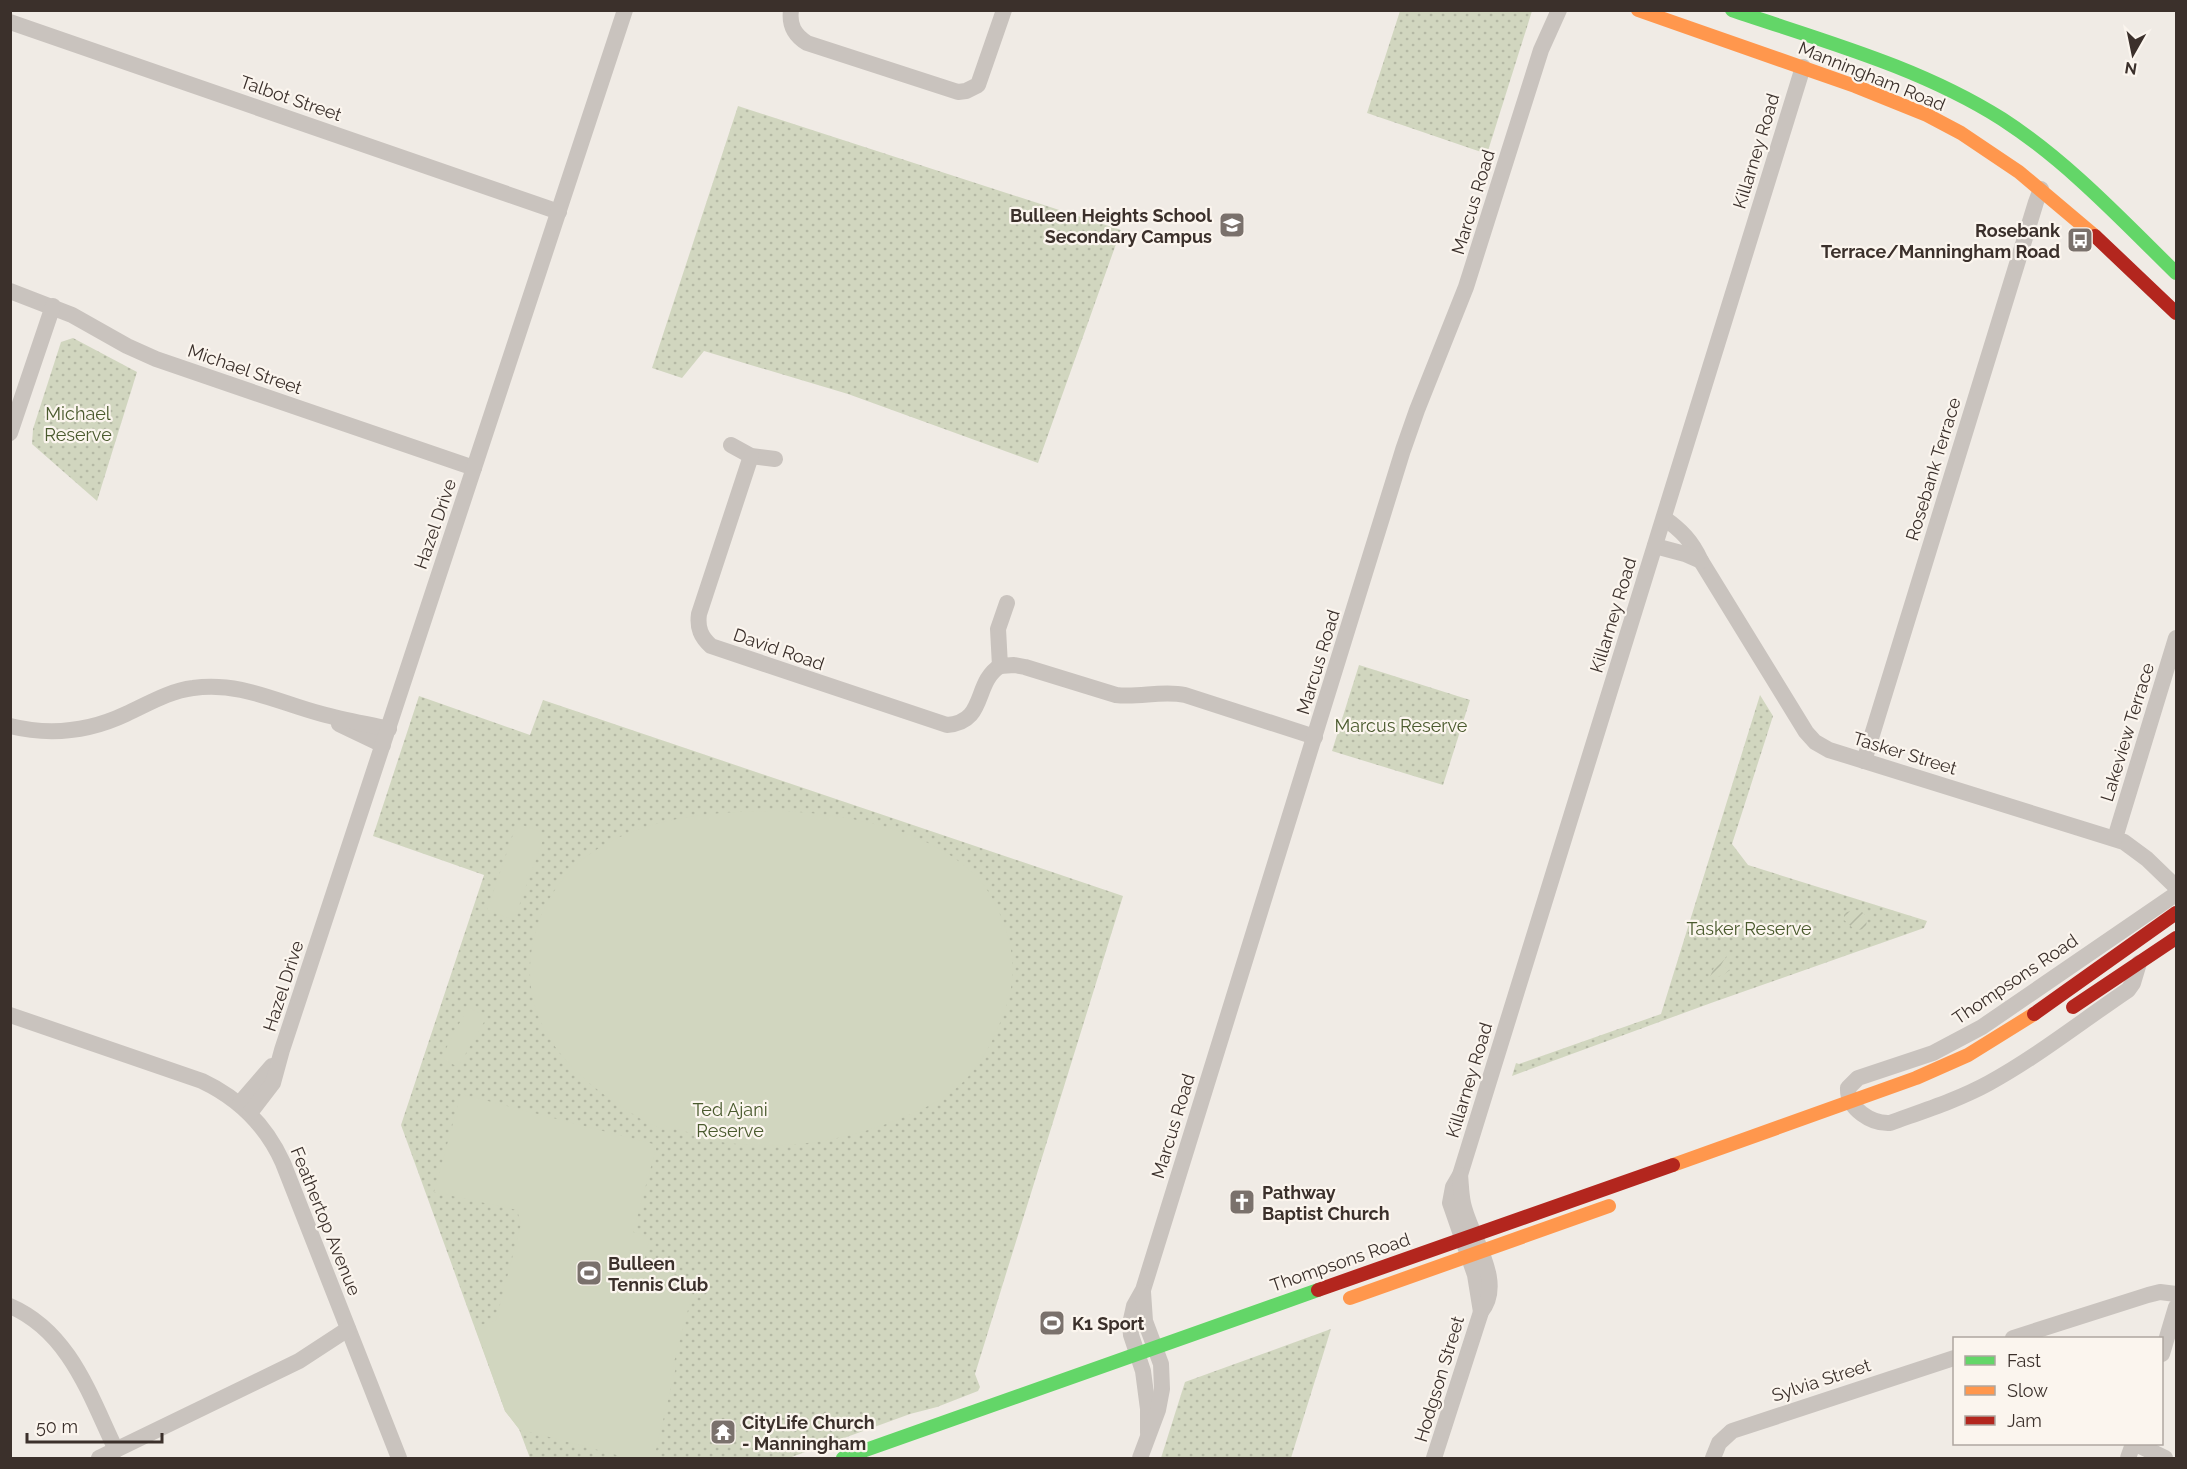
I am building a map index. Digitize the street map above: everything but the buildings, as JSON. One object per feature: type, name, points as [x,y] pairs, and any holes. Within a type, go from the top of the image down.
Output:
[{"type":"main road","name":"Manningham Road","points":[[1638,10],[1803,67],[1896,102],[1940,122],[1987,150],[2042,189],[2176,313]]},
{"type":"main road","name":"Manningham Road","points":[[1732,10],[1910,73],[1985,109],[2026,136],[2063,165],[2176,273]]},
{"type":"main road","name":"Thompsons Road","points":[[1855,1112],[1990,1043],[2176,913]]},
{"type":"main road","points":[[2064,1014],[2176,938]]},
{"type":"main road","name":"Thompsons Road","points":[[843,1458],[1468,1238],[1855,1112],[1883,1107]]},
{"type":"main road","name":"Thompsons Road","points":[[1337,1303],[1623,1202]]},
{"type":"main road","points":[[1138,1373],[1166,1363]]},
{"type":"street","name":"Hazel Drive","points":[[245,1108],[282,1050],[625,10]]},
{"type":"street","points":[[791,10],[792,29],[807,43],[958,92],[966,92],[978,85],[1004,10]]},
{"type":"street","name":"Marcus Road","points":[[1541,50],[1548,10]]},
{"type":"street","name":"Marcus Road","points":[[1148,1433],[1148,1409],[1138,1373],[1138,1354],[1131,1335],[1130,1324],[1134,1306],[1143,1290],[1410,430],[1466,287],[1541,50],[1559,10]]},
{"type":"street","name":"Talbot Street","points":[[10,22],[559,212]]},
{"type":"street","name":"Killarney Road","points":[[1475,1255],[1450,1203],[1453,1187],[1460,1175],[1803,67]]},
{"type":"street","name":"Rosebank Terrace","points":[[1864,761],[2036,202],[2042,189]]},
{"type":"street","name":"Michael Street","points":[[10,291],[53,306],[143,354],[474,468]]},
{"type":"street","points":[[10,433],[53,306]]},
{"type":"street","points":[[731,445],[751,456],[776,459]]},
{"type":"street","name":"David Road","points":[[751,456],[701,607],[698,622],[705,640],[720,650],[947,725],[960,722],[974,712],[988,677],[1000,666]]},
{"type":"street","name":"Tasker Street","points":[[1664,518],[1688,537],[1810,739],[1821,746],[1864,761],[2115,838],[2134,848],[2176,887]]},
{"type":"street","points":[[1655,546],[1701,561]]},
{"type":"street","points":[[1007,603],[998,629],[1000,666],[1025,667],[1116,695],[1163,693],[1185,695],[1315,737]]},
{"type":"street","name":"Lakeview Terrace","points":[[2115,838],[2176,638]]},
{"type":"street","points":[[10,726],[44,732],[82,730],[110,722],[166,695],[193,688],[222,686],[249,691],[386,737]]},
{"type":"street","name":"Thompsons Road","points":[[1855,1112],[1848,1089],[1858,1078],[1933,1053],[1982,1027],[2176,894]]},
{"type":"street","points":[[1855,1112],[1886,1124],[1961,1096],[1988,1083],[2025,1061],[2128,990],[2133,983],[2139,962]]},
{"type":"street","name":"Feathertop Avenue","points":[[10,1015],[189,1075],[217,1088],[245,1108],[267,1134],[284,1163],[399,1458]]},
{"type":"street","name":"Hodgson Street","points":[[1434,1458],[1480,1312],[1488,1303],[1491,1290],[1490,1281],[1475,1255]]},
{"type":"street","name":"Marcus Road","points":[[1140,1458],[1161,1400],[1166,1363],[1155,1348],[1145,1321],[1143,1290]]},
{"type":"street","points":[[2016,1337],[2148,1294],[2160,1292],[2176,1294]]},
{"type":"street","points":[[10,1306],[47,1329],[67,1352],[116,1450]]},
{"type":"street","points":[[2163,1351],[2176,1307]]},
{"type":"street","points":[[99,1458],[299,1361],[348,1329]]},
{"type":"street","points":[[299,1361],[354,1345]]},
{"type":"street","name":"Sylvia Street","points":[[1713,1458],[1719,1443],[1732,1431],[1953,1358]]},
{"type":"street","points":[[2139,1445],[2164,1458]]},
{"type":"green space","points":[[1400,11],[1532,11],[1487,154],[1367,113]]},
{"type":"green space","points":[[738,106],[1121,230],[1038,463],[848,394],[704,351],[682,378],[652,368]]},
{"type":"green space","name":"Michael Reserve","points":[[73,338],[137,372],[97,501],[32,444],[33,429],[61,342]]},
{"type":"green space","name":"Marcus Reserve","points":[[1359,665],[1470,700],[1443,785],[1332,751]]},
{"type":"green space","name":"Tasker Reserve","points":[[1760,695],[1773,716],[1732,844],[1748,865],[1927,921],[1924,928],[1512,1076],[1516,1063],[1519,1064],[1661,1014]]},
{"type":"green space","name":"Ted Ajani Reserve","points":[[419,696],[530,735],[543,700],[1123,896],[975,1374],[980,1387],[978,1391],[789,1458],[530,1458],[519,1429],[505,1411],[401,1125],[484,875],[373,836]]},
{"type":"green space","points":[[779,811],[831,815],[885,827],[936,847],[959,861],[978,878],[989,893],[1006,931],[1013,971],[1004,1012],[984,1055],[962,1083],[948,1095],[932,1104],[874,1128],[823,1141],[772,1145],[720,1142],[694,1137],[694,1134],[673,1128],[668,1131],[661,1129],[634,1115],[594,1087],[557,1049],[544,1028],[535,1005],[530,981],[531,955],[540,917],[555,890],[575,866],[604,845],[627,834],[652,825],[702,815]]},
{"type":"green space","points":[[517,823],[545,834],[514,920],[487,910]]},
{"type":"green space","points":[[1854,910],[1861,911],[1867,917],[1866,929],[1855,930],[1844,920],[1844,913]]},
{"type":"green space","points":[[1725,954],[1727,955],[1721,965],[1730,970],[1723,975],[1709,979],[1716,963]]},
{"type":"green space","points":[[468,1007],[487,1017],[458,1067],[441,1058]]},
{"type":"green space","name":"Bulleen Tennis Club","points":[[461,1094],[657,1145],[633,1232],[650,1237],[643,1266],[696,1280],[673,1366],[676,1367],[654,1458],[628,1458],[519,1429],[505,1411],[475,1327],[496,1320],[521,1224],[517,1210],[434,1192]]},
{"type":"green space","points":[[1331,1329],[1291,1458],[1161,1458],[1185,1382]]},
{"type":"traffic: fast","points":[[1732,10],[1836,44],[1905,70],[1938,84],[2002,119],[2026,135],[2071,172],[2176,273]]},
{"type":"traffic: fast","points":[[843,1458],[1318,1290]]},
{"type":"traffic: slow","points":[[1638,10],[1855,86],[1927,115],[1961,133],[2019,172],[2095,236]]},
{"type":"traffic: slow","points":[[1673,1165],[1916,1078],[1968,1055],[2034,1014]]},
{"type":"traffic: slow","points":[[1350,1298],[1609,1206]]},
{"type":"traffic: jam","points":[[2095,236],[2176,313]]},
{"type":"traffic: jam","points":[[2034,1014],[2176,913]]},
{"type":"traffic: jam","points":[[2073,1007],[2176,938]]},
{"type":"traffic: jam","points":[[1318,1290],[1673,1165]]},
{"type":"place","name":"Bulleen Heights School Secondary Campus","points":[[1232,225]]},
{"type":"place","name":"Rosebank Terrace/Manningham Road","points":[[2080,240]]},
{"type":"place","name":"Pathway Baptist Church","points":[[1242,1202]]},
{"type":"place","name":"Bulleen Tennis Club","points":[[589,1273]]},
{"type":"place","name":"K1 Sport","points":[[1052,1323]]},
{"type":"place","name":"CityLife Church - Manningham","points":[[723,1432]]}]
